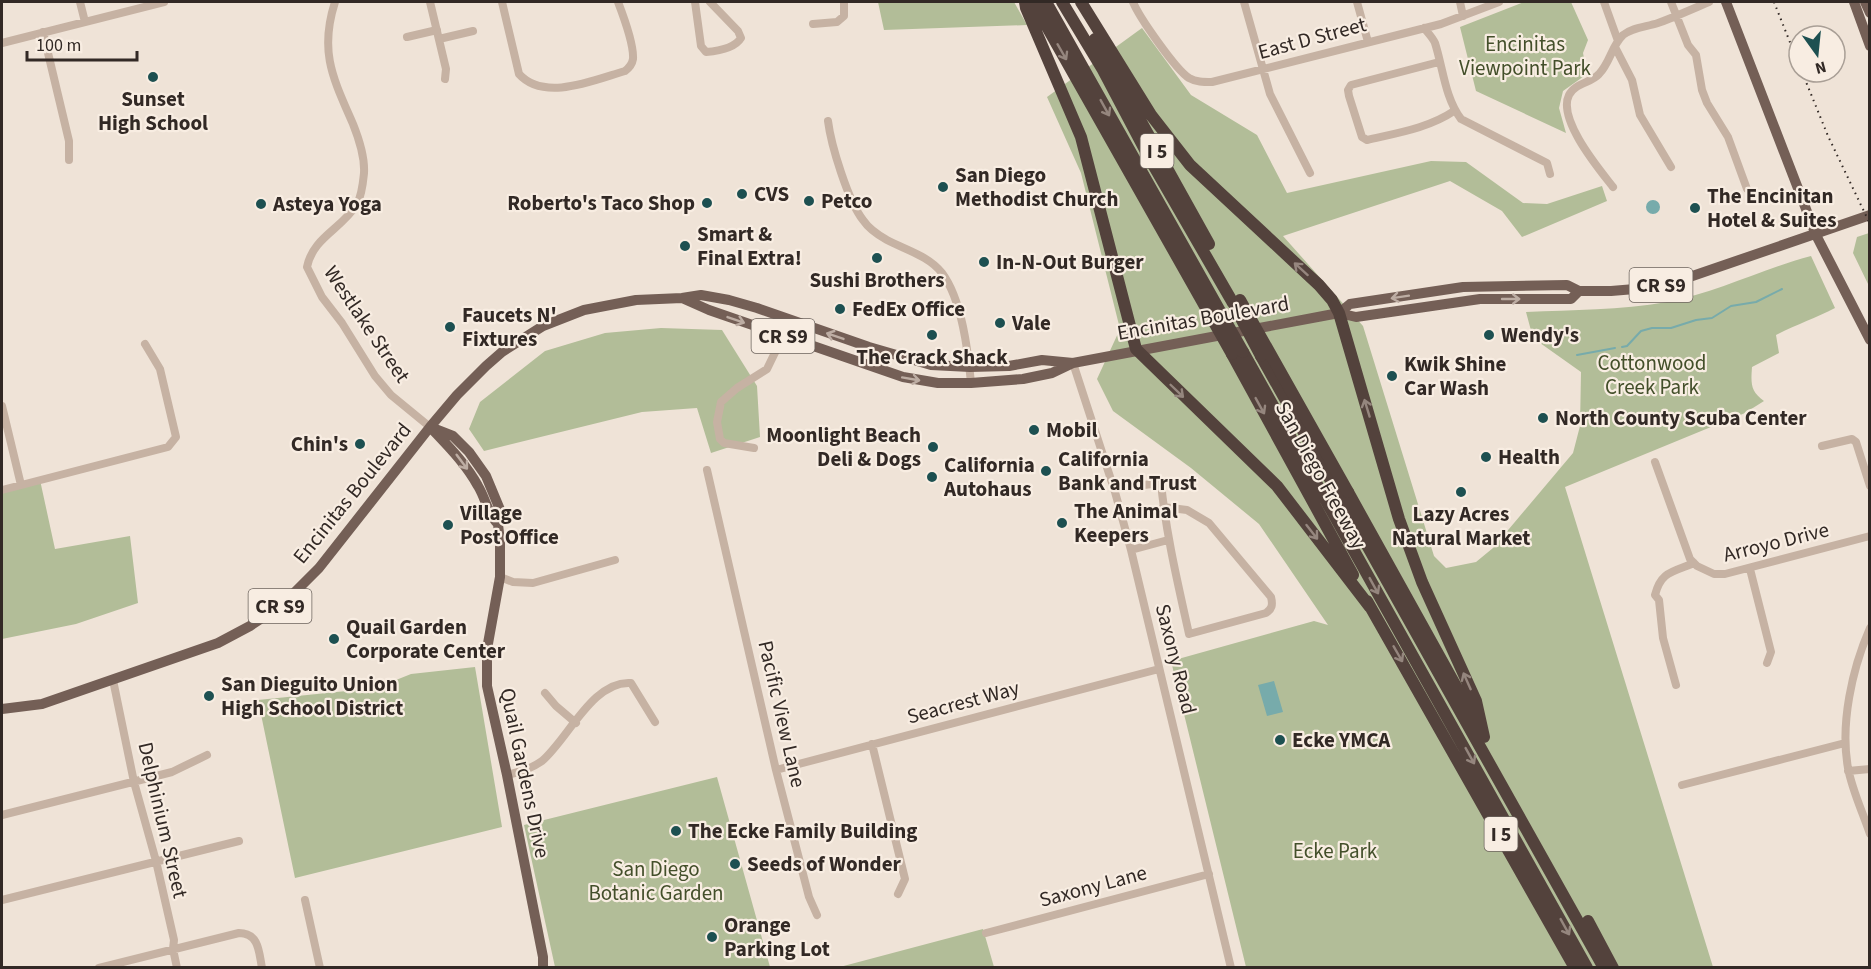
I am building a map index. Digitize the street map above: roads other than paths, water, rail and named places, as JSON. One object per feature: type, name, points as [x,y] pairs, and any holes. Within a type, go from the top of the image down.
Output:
[{"type":"highway","points":[[1026,2],[1026,8],[1081,136],[1136,349],[1277,486],[1370,607]]},
{"type":"highway","name":"San Diego Freeway","points":[[1033,2],[1238,353],[1370,607],[1575,968]]},
{"type":"highway","points":[[1046,2],[1216,314]]},
{"type":"highway","points":[[1062,2],[1103,70],[1151,161],[1236,301],[1261,356],[1604,968]]},
{"type":"highway","name":"San Diego Freeway","points":[[1074,2],[1236,301],[1348,492],[1613,968]]},
{"type":"highway","points":[[1081,2],[1151,115],[1190,165],[1319,285],[1340,313],[1399,519],[1422,582],[1476,701],[1484,737]]},
{"type":"highway","points":[[1238,353],[1587,968]]},
{"type":"main road","points":[[1726,2],[1816,235],[1869,340]]},
{"type":"main road","points":[[1854,2],[1869,46]]},
{"type":"main road","points":[[1865,2],[1869,13]]},
{"type":"main road","name":"Encinitas Boulevard","points":[[682,298],[709,310],[903,377],[938,383],[971,383],[1023,379],[1052,373],[1073,363],[1136,349],[1340,313],[1356,317],[1480,299],[1571,299],[1579,291],[1635,289],[1676,282],[1869,215]]},
{"type":"main road","name":"Encinitas Boulevard","points":[[2,709],[42,704],[218,643],[250,626],[283,604],[319,568],[430,427],[486,366],[502,352],[543,326],[593,308],[636,300],[701,295],[729,300],[931,365],[1009,366],[1042,360],[1073,363]]},
{"type":"main road","name":"Quail Gardens Drive","points":[[430,427],[463,463],[479,487],[490,516],[498,524],[500,577],[485,667],[489,698],[507,775],[543,962],[549,968]]},
{"type":"street","points":[[80,2],[85,22]]},
{"type":"street","points":[[2,43],[164,2]]},
{"type":"street","name":"Westlake Street","points":[[335,2],[327,39],[327,54],[333,77],[360,141],[364,169],[362,189],[358,203],[343,221],[314,247],[307,267],[322,297],[342,323],[375,376],[391,395],[430,427]]},
{"type":"street","points":[[430,2],[446,69],[445,79]]},
{"type":"street","points":[[502,2],[519,74],[527,83],[539,87],[566,87],[625,71],[631,66],[633,57],[618,2]]},
{"type":"street","points":[[695,2],[701,46],[706,52],[737,44],[741,38],[738,31],[710,2]]},
{"type":"street","points":[[813,24],[837,22],[844,16],[844,2]]},
{"type":"street","name":"East D Street","points":[[1133,2],[1144,21],[1183,74],[1200,82],[1212,82],[1263,70],[1441,24],[1500,2]]},
{"type":"street","points":[[1244,2],[1270,94],[1310,173]]},
{"type":"street","points":[[1357,2],[1368,42]]},
{"type":"street","points":[[1460,2],[1463,16]]},
{"type":"street","points":[[1604,2],[1617,44],[1632,80],[1640,116],[1671,167]]},
{"type":"street","points":[[1671,2],[1688,45],[1696,55],[1702,90],[1707,104],[1728,137],[1747,189]]},
{"type":"street","points":[[1613,187],[1582,146],[1566,109],[1569,95],[1576,87],[1591,81],[1600,74],[1617,44],[1634,29],[1657,23],[1709,2]]},
{"type":"street","points":[[1434,41],[1441,24]]},
{"type":"street","points":[[1424,28],[1434,41],[1454,111],[1472,126],[1546,163],[1550,174]]},
{"type":"street","points":[[43,32],[69,141],[69,160]]},
{"type":"street","points":[[406,37],[473,32]]},
{"type":"street","points":[[1439,62],[1351,85],[1348,90],[1349,96],[1362,138],[1367,140],[1430,124],[1454,111]]},
{"type":"street","points":[[828,121],[838,163],[861,219],[871,230],[918,254],[940,271],[948,283],[957,305],[970,367],[971,383]]},
{"type":"street","points":[[754,448],[724,443],[718,430],[717,412],[727,395],[767,369],[783,336]]},
{"type":"street","points":[[2,490],[168,447],[176,437],[160,369],[145,344]]},
{"type":"street","name":"Saxony Road","points":[[1073,363],[1115,492],[1131,550],[1231,968]]},
{"type":"street","points":[[2,406],[21,485]]},
{"type":"street","points":[[1822,446],[1852,439],[1856,442],[1869,486]]},
{"type":"street","name":"Arroyo Drive","points":[[1655,462],[1690,559],[1714,574],[1750,569],[1869,536]]},
{"type":"street","name":"Pacific View Lane","points":[[707,470],[776,770],[809,897],[817,915]]},
{"type":"street","points":[[1135,486],[1161,483],[1163,507],[1168,540],[1189,634],[1266,614],[1270,610],[1273,603],[1271,597],[1209,523],[1187,510],[1163,507]]},
{"type":"street","points":[[1131,550],[1168,540]]},
{"type":"street","points":[[500,577],[513,582],[533,583],[615,560]]},
{"type":"street","points":[[1676,685],[1663,638],[1659,600],[1655,595],[1658,582],[1664,576],[1694,563]]},
{"type":"street","points":[[1750,569],[1771,652],[1767,663]]},
{"type":"street","points":[[1869,628],[1855,666],[1845,743],[1848,771],[1869,834]]},
{"type":"street","name":"Seacrest Way","points":[[776,770],[1159,669]]},
{"type":"street","name":"Delphinium Street","points":[[114,680],[134,782],[156,861],[174,940],[173,949],[177,968]]},
{"type":"street","points":[[507,775],[524,771],[540,762],[576,723],[592,701],[616,684],[631,683],[655,722]]},
{"type":"street","points":[[545,693],[576,723]]},
{"type":"street","points":[[1682,785],[1845,743]]},
{"type":"street","points":[[872,744],[905,879],[898,894]]},
{"type":"street","points":[[2,815],[172,772],[207,755]]},
{"type":"street","points":[[1848,771],[1869,769]]},
{"type":"street","points":[[2,900],[239,841]]},
{"type":"street","name":"Saxony Lane","points":[[986,933],[1209,874]]},
{"type":"street","points":[[305,900],[320,968]]},
{"type":"street","points":[[99,968],[239,933],[247,933],[256,940],[262,968]]},
{"type":"water","points":[[1653,200],[1658,202],[1660,207],[1658,212],[1653,214],[1648,212],[1646,207],[1648,202]]},
{"type":"water","points":[[1274,681],[1283,712],[1267,716],[1258,685]]},
{"type":"waterway","points":[[1622,347],[1627,346],[1641,331],[1652,328],[1671,328],[1696,320],[1712,318],[1731,306],[1756,302],[1782,289]]},
{"type":"waterway","points":[[1577,355],[1615,348]]},
{"type":"railway","points":[[1774,2],[1787,35]]},
{"type":"railway","points":[[1807,84],[1828,136],[1870,224]]},
{"type":"place","name":"Sunset High School","points":[[153,77]]},
{"type":"place","name":"San Diego Methodist Church","points":[[943,187]]},
{"type":"place","name":"CVS","points":[[742,194]]},
{"type":"place","name":"Petco","points":[[809,201]]},
{"type":"place","name":"Roberto's Taco Shop","points":[[707,203]]},
{"type":"place","name":"Asteya Yoga","points":[[261,204]]},
{"type":"place","name":"The Encinitan Hotel & Suites","points":[[1695,208]]},
{"type":"place","name":"Smart & Final Extra!","points":[[685,246]]},
{"type":"place","name":"Sushi Brothers","points":[[877,258]]},
{"type":"place","name":"In-N-Out Burger","points":[[984,262]]},
{"type":"place","name":"FedEx Office","points":[[840,309]]},
{"type":"place","name":"Vale","points":[[1000,323]]},
{"type":"place","name":"Faucets N' Fixtures","points":[[450,327]]},
{"type":"place","name":"The Crack Shack","points":[[932,335]]},
{"type":"place","name":"Wendy's","points":[[1489,335]]},
{"type":"place","name":"Kwik Shine Car Wash","points":[[1392,376]]},
{"type":"place","name":"North County Scuba Center","points":[[1543,418]]},
{"type":"place","name":"Mobil","points":[[1034,430]]},
{"type":"place","name":"Chin's","points":[[360,444]]},
{"type":"place","name":"Moonlight Beach Deli & Dogs","points":[[933,447]]},
{"type":"place","name":"Health","points":[[1486,457]]},
{"type":"place","name":"California Bank and Trust","points":[[1046,471]]},
{"type":"place","name":"California Autohaus","points":[[932,477]]},
{"type":"place","name":"Lazy Acres Natural Market","points":[[1461,492]]},
{"type":"place","name":"The Animal Keepers","points":[[1062,523]]},
{"type":"place","name":"Village Post Office","points":[[448,525]]},
{"type":"place","name":"Quail Garden Corporate Center","points":[[334,639]]},
{"type":"place","name":"San Dieguito Union High School District","points":[[209,696]]},
{"type":"place","name":"Ecke YMCA","points":[[1280,740]]},
{"type":"place","name":"The Ecke Family Building","points":[[676,831]]},
{"type":"place","name":"Seeds of Wonder","points":[[735,864]]},
{"type":"place","name":"Orange Parking Lot","points":[[712,937]]},
{"type":"park label","name":"Encinitas Viewpoint Park","points":[[1525,56]]},
{"type":"park label","name":"Cottonwood Creek Park","points":[[1652,375]]},
{"type":"park label","name":"Ecke Park","points":[[1335,851]]},
{"type":"park label","name":"San Diego Botanic Garden","points":[[656,881]]}]
